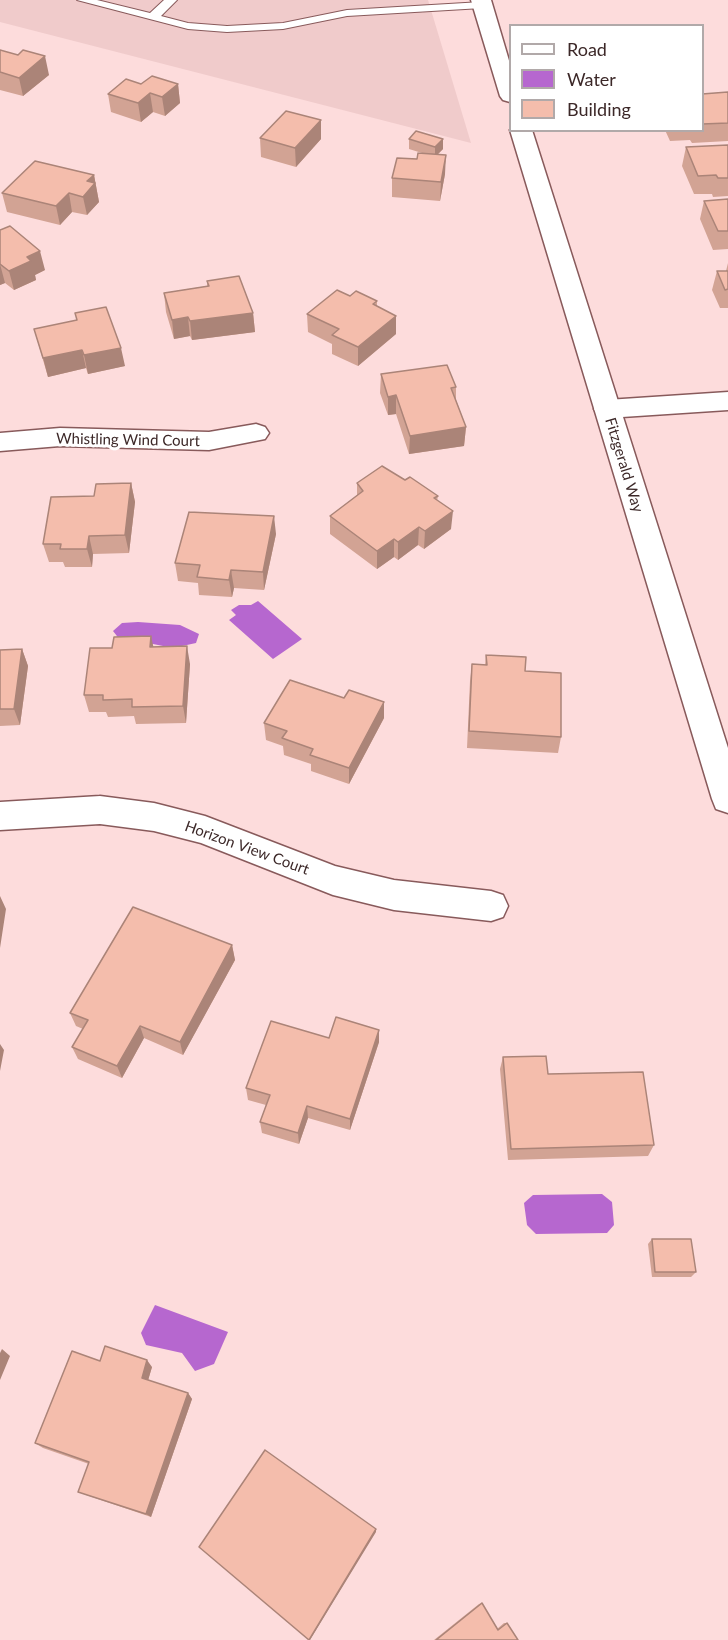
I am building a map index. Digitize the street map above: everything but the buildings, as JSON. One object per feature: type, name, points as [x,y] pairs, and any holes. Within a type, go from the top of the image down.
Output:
[{"type":"street","points":[[481,3],[509,93]]},
{"type":"street","name":"Fitzgerald Way","points":[[522,132],[728,799]]},
{"type":"street","points":[[607,409],[728,401]]},
{"type":"street","name":"Whistling Wind Court","points":[[0,442],[60,437],[209,441],[256,432]]},
{"type":"street","name":"Horizon View Court","points":[[0,816],[100,810],[154,816],[205,830],[333,879],[393,895],[491,906]]},
{"type":"lane","points":[[83,0],[188,26],[257,29],[347,13],[481,3]]},
{"type":"lane","points":[[152,18],[171,0]]},
{"type":"shaded area","points":[[0,0],[428,0],[471,143],[0,22]]},
{"type":"water","points":[[258,601],[302,639],[273,659],[229,620],[236,615],[231,610],[239,605],[251,605]]},
{"type":"water","points":[[122,623],[180,625],[199,634],[196,643],[173,648],[153,644],[124,645],[113,631]]},
{"type":"water","points":[[602,1194],[612,1202],[614,1225],[607,1233],[536,1234],[527,1225],[524,1203],[533,1195]]},
{"type":"water","points":[[155,1305],[228,1332],[214,1364],[195,1371],[182,1353],[146,1345],[141,1333]]}]
